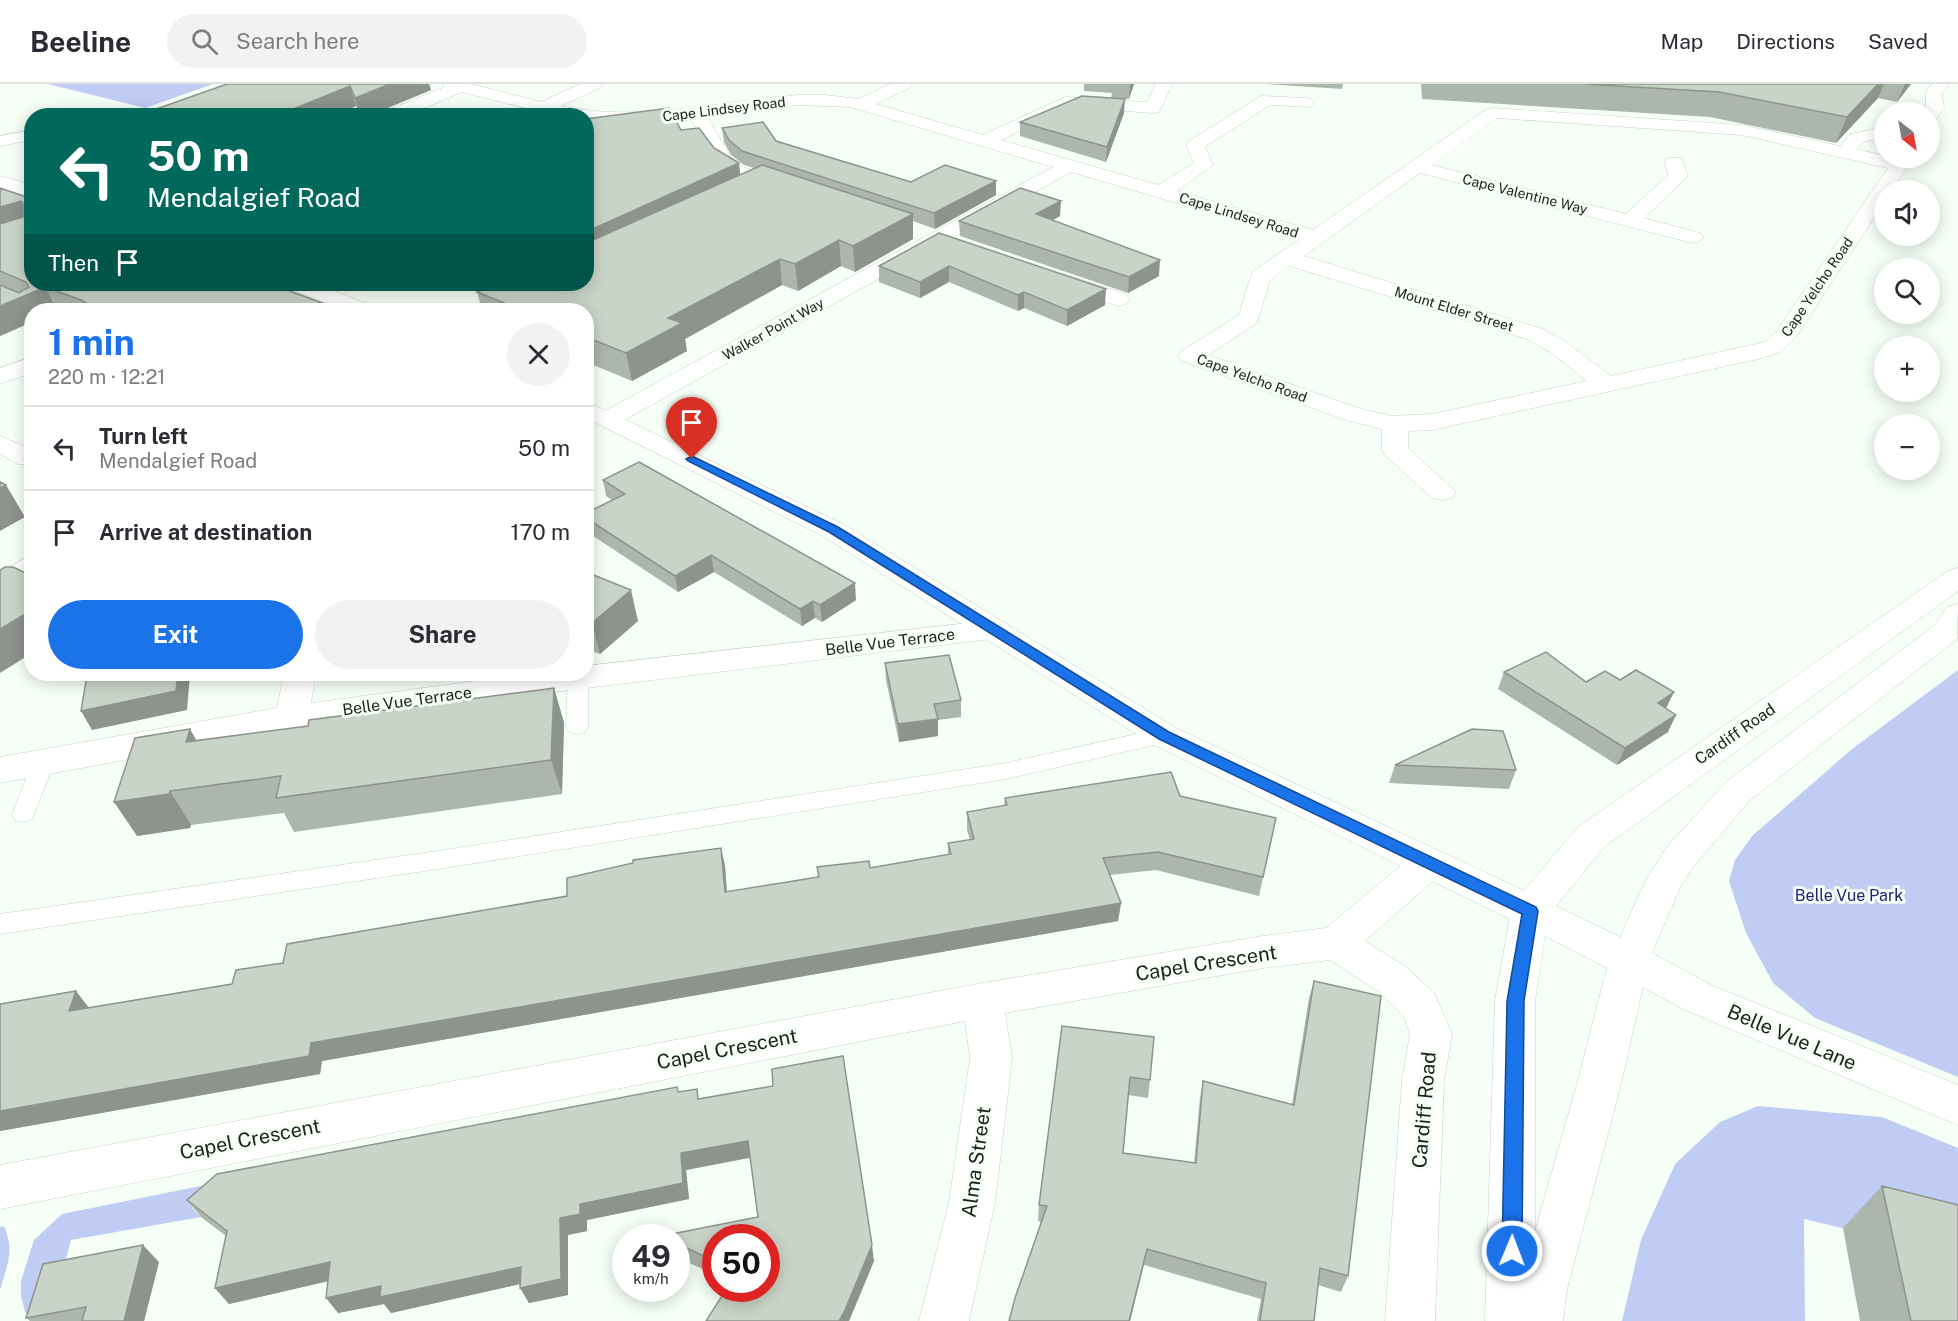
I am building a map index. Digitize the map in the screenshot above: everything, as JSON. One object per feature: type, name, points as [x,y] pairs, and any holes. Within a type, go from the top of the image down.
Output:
[{"type":"street","points":[[545,106],[594,84]]},
{"type":"street","points":[[860,105],[903,84]]},
{"type":"street","points":[[986,140],[1065,102],[1153,108],[1164,84]]},
{"type":"street","points":[[1935,102],[1934,92],[1941,84]]},
{"type":"street","points":[[407,108],[456,85]]},
{"type":"street","name":"Cape Lindsey Road","points":[[456,85],[553,108]]},
{"type":"street","name":"Cape Lindsey Road","points":[[594,116],[639,119],[696,113],[794,92],[860,105],[986,140],[1317,238]]},
{"type":"street","name":"Cape Lindsey Road","points":[[1161,192],[1204,165],[1195,145],[1267,100],[1305,102]]},
{"type":"street","points":[[696,113],[726,165],[762,181],[806,195]]},
{"type":"street","name":"Cape Yelcho Road","points":[[1493,113],[1742,130],[1899,165],[1784,337],[1773,347],[1758,352],[1432,422],[1395,424],[1352,414],[1190,356],[1249,318],[1260,277],[1419,167],[1493,113]]},
{"type":"street","points":[[1844,152],[1857,138],[1874,134]]},
{"type":"street","points":[[0,141],[24,136]]},
{"type":"street","points":[[1630,221],[1678,176],[1674,162]]},
{"type":"street","name":"Walker Point Way","points":[[598,413],[936,239],[1070,165]]},
{"type":"street","name":"Cape Valentine Way","points":[[1419,167],[1693,237]]},
{"type":"street","points":[[742,190],[762,181]]},
{"type":"street","points":[[0,182],[24,190]]},
{"type":"street","points":[[914,231],[959,246]]},
{"type":"street","name":"Mount Elder Street","points":[[1288,258],[1535,334],[1558,347],[1607,385]]},
{"type":"street","points":[[1050,276],[1118,299]]},
{"type":"street","points":[[316,291],[345,303]]},
{"type":"street","points":[[0,377],[24,367]]},
{"type":"street","points":[[598,413],[833,530],[1164,735],[1629,960]]},
{"type":"street","points":[[1395,424],[1395,450],[1442,492]]},
{"type":"street","points":[[0,444],[24,456]]},
{"type":"street","points":[[0,584],[24,570]]},
{"type":"street","name":"Cardiff Road","points":[[1530,911],[1591,837],[1958,577]]},
{"type":"street","points":[[1538,1321],[1543,1289],[1599,1084],[1629,960],[1665,880],[1680,857],[1738,791],[1946,632],[1958,614]]},
{"type":"street","name":"Belle Vue Terrace","points":[[594,677],[996,630]]},
{"type":"street","points":[[292,717],[299,681]]},
{"type":"street","name":"Belle Vue Terrace","points":[[0,770],[292,717],[563,681]]},
{"type":"street","points":[[1336,943],[1429,863]]},
{"type":"street","points":[[1510,1321],[1515,1001],[1530,911]]},
{"type":"street","name":"Cardiff Road","points":[[1336,943],[1392,979],[1420,1005],[1431,1034],[1423,1080],[1410,1321]]},
{"type":"street","name":"Capel Crescent","points":[[0,1187],[983,1000],[1263,952],[1336,943]]},
{"type":"street","name":"Belle Vue Lane","points":[[1629,960],[1697,997],[1958,1105]]},
{"type":"street","name":"Alma Street","points":[[944,1321],[972,1203],[991,1058],[983,1000]]},
{"type":"lane","points":[[577,727],[578,681]]},
{"type":"lane","points":[[0,924],[438,860],[994,773],[1164,735]]},
{"type":"lane","points":[[23,814],[44,761]]},
{"type":"green space","points":[[48,84],[213,84],[145,108]]},
{"type":"green space","name":"Belle Vue Park","points":[[1958,670],[1958,1077],[1815,1018],[1773,983],[1746,933],[1729,881],[1735,860],[1752,836],[1852,749]]},
{"type":"green space","points":[[1758,1106],[1882,1117],[1958,1148],[1958,1256],[1804,1219],[1805,1321],[1622,1321],[1641,1240],[1675,1164],[1720,1122]]},
{"type":"green space","points":[[225,1181],[192,1208],[201,1217],[71,1240],[60,1281],[31,1321],[25,1312],[21,1297],[21,1281],[34,1240],[62,1214]]},
{"type":"green space","points":[[4,1226],[9,1251],[0,1290],[0,1227]]},
{"type":"building","points":[[227,84],[390,84],[355,98],[350,86],[296,108],[159,108]]},
{"type":"building","points":[[1585,84],[1878,84],[1847,117],[1719,92]]},
{"type":"building","points":[[1082,96],[1125,99],[1107,147],[1020,122]]},
{"type":"building","points":[[669,108],[681,130],[699,128],[714,148],[739,163],[594,228],[594,118]]},
{"type":"building","points":[[763,122],[776,141],[911,182],[945,165],[996,181],[934,213],[742,151],[729,140],[722,128]]},
{"type":"building","points":[[762,165],[913,214],[853,246],[839,240],[795,264],[780,259],[668,318],[682,323],[626,353],[594,340],[594,303],[504,303],[477,292],[594,291],[594,239]]},
{"type":"building","points":[[0,188],[24,196],[24,281],[0,271],[0,224],[23,217],[23,203],[21,201],[0,207]]},
{"type":"building","points":[[1020,188],[1061,201],[1036,214],[1160,260],[1129,277],[959,221]]},
{"type":"building","points":[[939,233],[1106,289],[1067,310],[1024,292],[1018,295],[949,266],[920,282],[879,266]]},
{"type":"building","points":[[0,285],[19,293],[24,290],[36,291],[0,306]]},
{"type":"building","points":[[56,291],[290,291],[322,303],[86,303]]},
{"type":"building","points":[[639,462],[855,583],[820,605],[813,601],[800,609],[711,555],[675,576],[594,523],[594,509],[625,494],[603,480]]},
{"type":"building","points":[[13,567],[24,572],[24,615],[0,629],[0,570]]},
{"type":"building","points":[[594,575],[631,590],[594,621]]},
{"type":"building","points":[[1546,652],[1586,682],[1605,671],[1620,680],[1636,670],[1674,692],[1658,703],[1676,715],[1625,748],[1504,672]]},
{"type":"building","points":[[949,655],[961,700],[934,704],[938,719],[898,724],[885,663]]},
{"type":"building","points":[[86,681],[177,681],[176,691],[81,711]]},
{"type":"building","points":[[554,688],[551,760],[276,798],[281,776],[170,791],[169,794],[114,802],[135,738],[190,729],[186,742],[308,726],[309,720]]},
{"type":"building","points":[[1472,729],[1503,731],[1516,770],[1395,765]]},
{"type":"building","points":[[1171,772],[1180,796],[1276,818],[1263,877],[1158,852],[1103,858],[1121,903],[311,1043],[309,1056],[0,1111],[0,1004],[76,991],[69,1011],[232,984],[236,970],[283,963],[287,944],[567,896],[567,878],[633,863],[633,860],[721,848],[725,892],[819,877],[817,867],[869,861],[870,868],[951,854],[948,843],[974,839],[967,812],[1007,805],[1005,798]]},
{"type":"building","points":[[1314,981],[1381,996],[1348,1276],[1320,1268],[1314,1321],[1260,1321],[1266,1283],[1147,1249],[1129,1321],[1009,1321],[1047,1206],[1039,1205],[1062,1026],[1154,1037],[1150,1080],[1130,1077],[1123,1153],[1196,1163],[1203,1081],[1294,1105]]},
{"type":"building","points":[[843,1056],[872,1245],[839,1321],[706,1321],[718,1302],[780,1302],[780,1224],[723,1224],[758,1217],[748,1141],[681,1153],[683,1183],[580,1204],[580,1214],[560,1218],[561,1279],[520,1288],[521,1267],[380,1297],[381,1286],[326,1298],[330,1262],[215,1288],[227,1231],[187,1200],[217,1174],[677,1087],[678,1092],[697,1089],[698,1099],[773,1086],[772,1069]]},
{"type":"building","points":[[1882,1186],[1958,1205],[1958,1321],[1911,1321]]},
{"type":"building","points":[[702,1228],[702,1255],[690,1250],[690,1230]]},
{"type":"building","points":[[143,1245],[124,1321],[82,1321],[86,1307],[26,1318],[43,1264]]},
{"type":"route","points":[[692,459],[833,530],[1164,735],[1530,911],[1515,1001],[1512,1251]]}]
